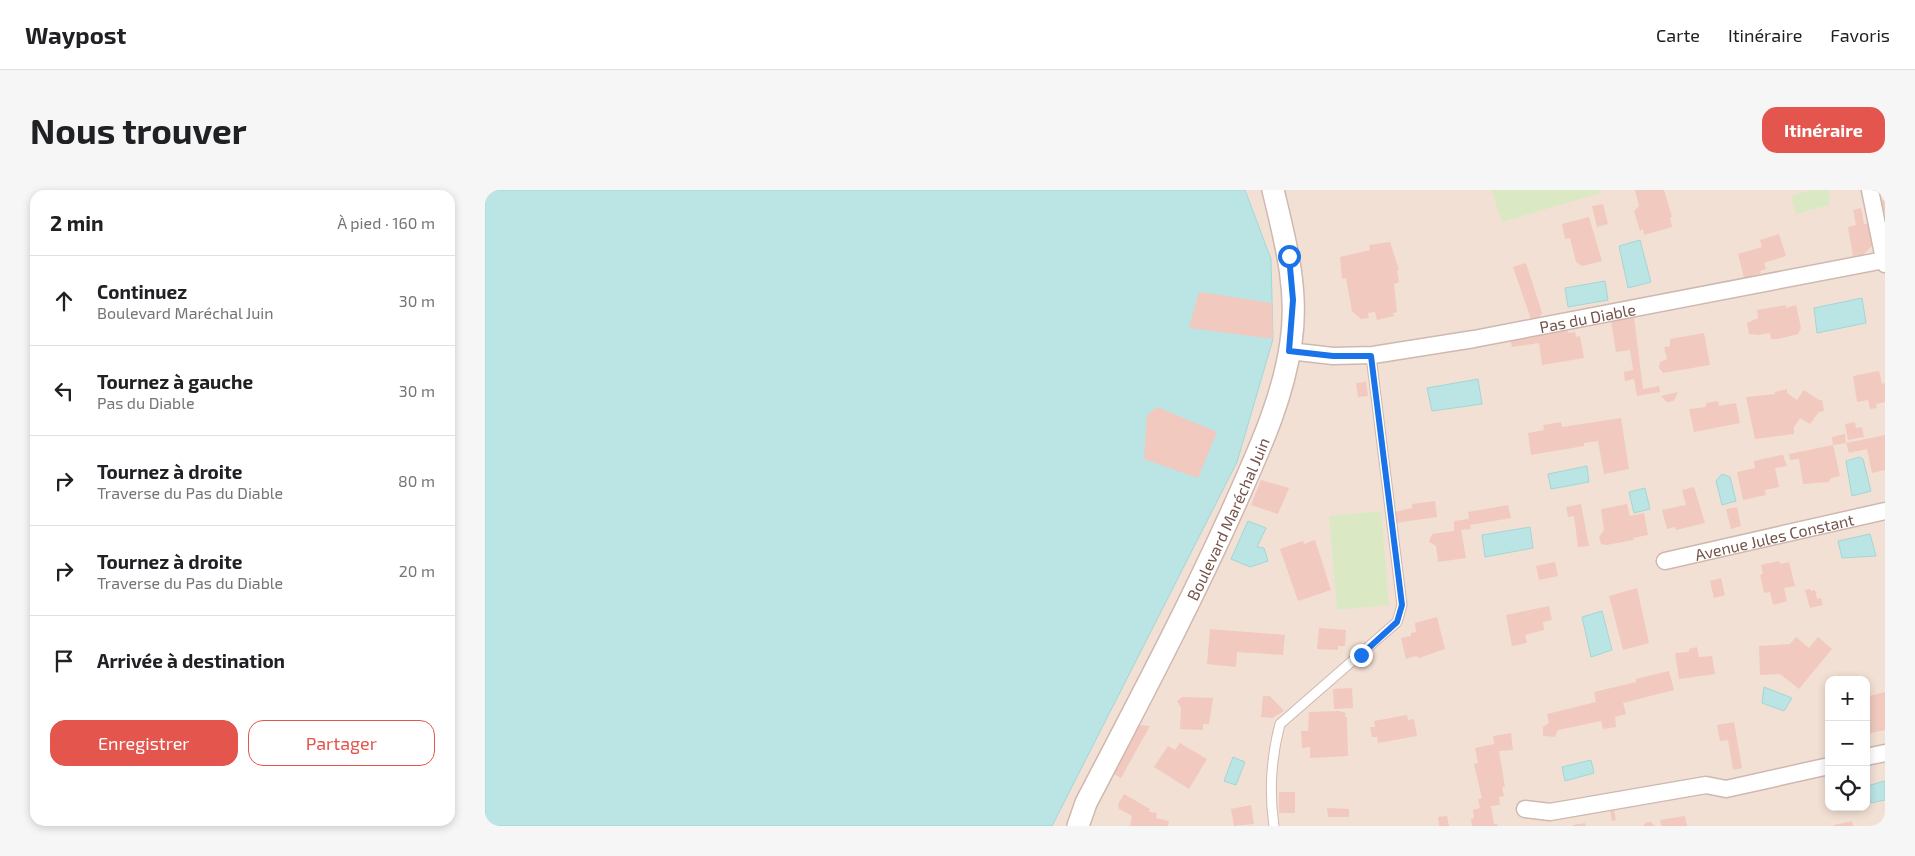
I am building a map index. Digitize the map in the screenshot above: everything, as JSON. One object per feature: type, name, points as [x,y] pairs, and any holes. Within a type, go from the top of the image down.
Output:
[{"type":"street","name":"Boulevard Maréchal Juin","points":[[1078,826],[1086,803],[1203,577],[1274,414],[1289,351],[1293,300],[1289,256],[1273,190]]},
{"type":"street","points":[[1870,190],[1885,262]]},
{"type":"street","name":"Pas du Diable","points":[[1289,351],[1333,356],[1371,356],[1474,339],[1885,262]]},
{"type":"street","name":"Avenue Jules Constant","points":[[1665,561],[1885,511]]},
{"type":"street","points":[[1870,756],[1885,753]]},
{"type":"street","points":[[1525,809],[1550,812],[1706,785],[1726,789],[1825,767]]},
{"type":"lane","points":[[1274,826],[1270,800],[1274,746],[1280,724],[1397,622],[1402,605],[1371,356]]},
{"type":"shaded area","points":[[1245,190],[1885,190],[1885,826],[1052,826],[1273,339],[1271,259]]},
{"type":"green space","points":[[1491,190],[1600,190],[1601,193],[1502,222]]},
{"type":"green space","points":[[1811,190],[1830,190],[1829,205],[1796,214],[1791,196]]},
{"type":"green space","points":[[1381,511],[1389,605],[1337,610],[1329,516]]},
{"type":"water","points":[[485,190],[1245,190],[1271,259],[1273,339],[1237,462],[1052,826],[485,826]]},
{"type":"water","points":[[1640,240],[1651,282],[1628,288],[1619,246]]},
{"type":"water","points":[[1605,281],[1608,300],[1568,307],[1565,288]]},
{"type":"water","points":[[1862,298],[1866,323],[1817,333],[1814,308]]},
{"type":"water","points":[[1478,379],[1482,404],[1432,411],[1427,388]]},
{"type":"water","points":[[1859,457],[1863,459],[1871,491],[1852,496],[1846,461]]},
{"type":"water","points":[[1587,466],[1589,482],[1551,489],[1548,474]]},
{"type":"water","points":[[1722,474],[1730,477],[1736,501],[1722,505],[1716,481]]},
{"type":"water","points":[[1645,488],[1650,509],[1634,513],[1629,492]]},
{"type":"water","points":[[1248,521],[1266,528],[1257,547],[1264,548],[1268,561],[1250,567],[1231,559]]},
{"type":"water","points":[[1530,527],[1533,548],[1485,557],[1482,535]]},
{"type":"water","points":[[1870,534],[1876,556],[1842,558],[1838,541]]},
{"type":"water","points":[[1602,611],[1612,650],[1591,657],[1582,617]]},
{"type":"water","points":[[1764,687],[1792,698],[1784,711],[1762,703]]},
{"type":"water","points":[[1233,757],[1245,762],[1236,785],[1224,781]]},
{"type":"water","points":[[1591,760],[1594,773],[1565,781],[1562,767]]},
{"type":"water","points":[[1885,781],[1885,800],[1871,803],[1870,785]]},
{"type":"building","points":[[1635,190],[1664,190],[1672,217],[1670,217],[1672,227],[1644,235],[1643,229],[1640,231],[1634,211],[1639,206]]},
{"type":"building","points":[[1881,200],[1885,200],[1885,212],[1884,212]]},
{"type":"building","points":[[1603,204],[1608,224],[1597,227],[1592,206]]},
{"type":"building","points":[[1861,208],[1864,224],[1868,224],[1872,246],[1860,258],[1859,255],[1853,256],[1848,227],[1856,225],[1853,210]]},
{"type":"building","points":[[1589,217],[1602,261],[1582,266],[1576,262],[1570,238],[1565,239],[1562,224]]},
{"type":"building","points":[[1779,234],[1786,256],[1764,263],[1766,269],[1760,271],[1761,273],[1744,278],[1738,254],[1762,247],[1760,240]]},
{"type":"building","points":[[1390,242],[1399,270],[1397,270],[1399,282],[1394,284],[1397,312],[1393,313],[1394,316],[1377,320],[1375,312],[1368,313],[1369,318],[1361,319],[1352,311],[1346,278],[1342,279],[1340,257],[1370,250],[1369,245]]},
{"type":"building","points":[[1526,263],[1542,313],[1538,319],[1532,322],[1513,267]]},
{"type":"building","points":[[1199,292],[1272,303],[1273,339],[1189,328]]},
{"type":"building","points":[[1786,305],[1786,308],[1796,305],[1801,328],[1798,334],[1771,339],[1770,333],[1749,334],[1747,323],[1758,318],[1757,310]]},
{"type":"building","points":[[1634,317],[1643,389],[1659,386],[1660,392],[1637,396],[1634,379],[1625,381],[1624,372],[1633,370],[1630,350],[1616,352],[1611,321]]},
{"type":"building","points":[[1561,330],[1568,331],[1568,333],[1575,332],[1576,337],[1580,336],[1584,358],[1542,365],[1539,343],[1512,347],[1510,339]]},
{"type":"building","points":[[1704,333],[1710,365],[1663,373],[1659,368],[1660,362],[1667,359],[1664,347],[1670,346],[1670,339]]},
{"type":"building","points":[[1879,371],[1882,384],[1885,383],[1885,402],[1876,404],[1877,408],[1870,409],[1868,400],[1857,402],[1853,376]]},
{"type":"building","points":[[1366,382],[1368,396],[1358,397],[1356,383]]},
{"type":"building","points":[[1787,389],[1787,393],[1797,400],[1804,390],[1822,400],[1824,411],[1819,412],[1810,424],[1800,418],[1794,427],[1794,434],[1755,439],[1746,397],[1775,394],[1775,392]]},
{"type":"building","points":[[1678,392],[1674,401],[1667,402],[1661,396]]},
{"type":"building","points":[[1718,401],[1719,406],[1736,403],[1740,423],[1694,432],[1689,409],[1706,407],[1706,403]]},
{"type":"building","points":[[1157,407],[1217,432],[1198,478],[1144,459],[1147,415]]},
{"type":"building","points":[[1621,418],[1629,469],[1604,474],[1598,441],[1584,443],[1584,446],[1531,455],[1528,433],[1544,430],[1543,425],[1561,422],[1562,427]]},
{"type":"building","points":[[1855,422],[1856,428],[1862,427],[1864,437],[1848,440],[1845,424]]},
{"type":"building","points":[[1845,434],[1846,443],[1833,445],[1832,437]]},
{"type":"building","points":[[1885,435],[1885,470],[1872,473],[1867,449],[1849,453],[1846,443]]},
{"type":"building","points":[[1833,445],[1840,476],[1831,478],[1829,482],[1803,484],[1799,459],[1790,460],[1789,454]]},
{"type":"building","points":[[1783,455],[1787,466],[1775,468],[1779,487],[1765,490],[1766,495],[1743,500],[1737,472],[1755,468],[1754,461]]},
{"type":"building","points":[[1261,480],[1289,488],[1278,514],[1251,505]]},
{"type":"building","points":[[1694,487],[1705,523],[1676,530],[1675,527],[1667,529],[1662,510],[1686,505],[1682,490]]},
{"type":"building","points":[[1435,501],[1437,517],[1396,523],[1395,512],[1412,508],[1412,504]]},
{"type":"building","points":[[1581,504],[1589,546],[1578,547],[1574,516],[1568,517],[1566,507]]},
{"type":"building","points":[[1627,504],[1630,516],[1644,513],[1648,535],[1633,538],[1634,540],[1606,545],[1601,544],[1599,537],[1604,530],[1601,509]]},
{"type":"building","points":[[1508,505],[1511,518],[1470,525],[1471,529],[1461,530],[1466,558],[1438,562],[1436,546],[1429,542],[1432,534],[1454,531],[1454,521],[1469,519],[1468,512]]},
{"type":"building","points":[[1737,507],[1741,526],[1731,529],[1726,509]]},
{"type":"building","points":[[1315,540],[1331,590],[1298,601],[1280,549],[1303,541],[1304,544]]},
{"type":"building","points":[[1779,561],[1780,564],[1789,562],[1795,586],[1784,588],[1787,601],[1773,605],[1770,592],[1764,593],[1760,575],[1763,574],[1761,565]]},
{"type":"building","points":[[1555,562],[1558,576],[1539,580],[1536,566]]},
{"type":"building","points":[[1721,578],[1725,595],[1714,598],[1710,581]]},
{"type":"building","points":[[1637,588],[1649,643],[1623,650],[1609,596]]},
{"type":"building","points":[[1810,589],[1811,591],[1815,590],[1817,599],[1821,598],[1823,605],[1810,608],[1805,590]]},
{"type":"building","points":[[1549,606],[1552,620],[1543,622],[1544,630],[1525,635],[1527,643],[1512,646],[1506,615]]},
{"type":"building","points":[[1437,617],[1445,649],[1419,658],[1416,656],[1406,659],[1401,638],[1411,636],[1411,633],[1416,632],[1415,623]]},
{"type":"building","points":[[1319,628],[1346,630],[1345,646],[1338,646],[1338,650],[1317,649]]},
{"type":"building","points":[[1210,629],[1285,635],[1283,655],[1237,652],[1236,667],[1207,664]]},
{"type":"building","points":[[1796,637],[1809,648],[1818,637],[1832,649],[1799,689],[1780,674],[1760,675],[1759,646],[1790,644]]},
{"type":"building","points":[[1697,647],[1699,657],[1712,656],[1715,674],[1679,679],[1675,653],[1689,652],[1689,649]]},
{"type":"building","points":[[1669,671],[1674,690],[1623,703],[1626,714],[1615,717],[1616,727],[1603,729],[1601,721],[1558,730],[1555,737],[1543,736],[1543,727],[1549,723],[1547,714],[1596,702],[1594,692],[1636,682],[1636,679]]},
{"type":"building","points":[[1352,688],[1353,708],[1334,709],[1333,689]]},
{"type":"building","points":[[1885,692],[1885,730],[1870,733],[1870,696]]},
{"type":"building","points":[[1263,696],[1270,696],[1284,711],[1272,718],[1261,717]]},
{"type":"building","points":[[1182,697],[1213,698],[1209,724],[1203,724],[1203,730],[1180,729],[1181,708],[1177,701]]},
{"type":"building","points":[[1339,711],[1346,713],[1345,717],[1347,717],[1348,756],[1310,758],[1310,747],[1302,748],[1301,731],[1308,731],[1309,712]]},
{"type":"building","points":[[1407,715],[1408,720],[1414,719],[1417,736],[1378,743],[1377,737],[1372,737],[1370,727],[1375,727],[1374,721]]},
{"type":"building","points":[[1734,722],[1742,768],[1733,770],[1728,740],[1720,741],[1717,725]]},
{"type":"building","points":[[1139,725],[1150,726],[1121,778],[1112,773]]},
{"type":"building","points":[[1511,733],[1513,750],[1499,751],[1505,787],[1502,787],[1504,796],[1499,797],[1500,805],[1491,806],[1494,824],[1498,826],[1472,826],[1473,810],[1480,808],[1478,799],[1482,798],[1474,764],[1478,763],[1475,748],[1494,744],[1493,736]]},
{"type":"building","points":[[1180,743],[1207,759],[1189,789],[1154,767],[1168,746],[1175,750]]},
{"type":"building","points":[[1279,792],[1295,792],[1295,813],[1279,813]]},
{"type":"building","points":[[1124,794],[1150,809],[1149,812],[1157,813],[1156,818],[1169,821],[1168,826],[1130,826],[1132,816],[1119,809],[1118,804]]},
{"type":"building","points":[[1251,805],[1254,824],[1234,826],[1231,809]]},
{"type":"building","points":[[1327,808],[1349,809],[1349,817],[1328,817]]},
{"type":"building","points":[[1614,809],[1616,820],[1612,821],[1610,810]]},
{"type":"building","points":[[1447,816],[1449,826],[1439,826],[1438,817]]},
{"type":"building","points":[[1685,816],[1687,826],[1661,826],[1660,820]]},
{"type":"building","points":[[1852,821],[1853,826],[1834,826],[1834,825]]},
{"type":"building","points":[[1647,822],[1651,822],[1655,826],[1643,826]]},
{"type":"building","points":[[1585,823],[1586,826],[1573,826],[1573,825]]},
{"type":"route","points":[[1289,256],[1293,300],[1289,351],[1333,356],[1371,356],[1402,605],[1397,622],[1361,655]]}]
